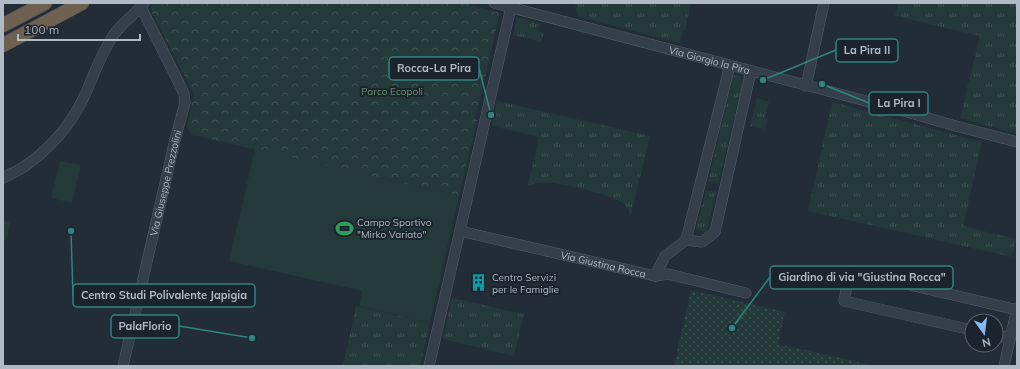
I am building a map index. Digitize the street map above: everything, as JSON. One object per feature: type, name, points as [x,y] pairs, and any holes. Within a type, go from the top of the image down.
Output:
[{"type":"highway","points":[[3,25],[45,3]]},
{"type":"highway","points":[[3,45],[82,3]]},
{"type":"street","name":"Via Giorgio la Pira","points":[[494,3],[1017,142]]},
{"type":"street","points":[[806,86],[824,3]]},
{"type":"street","points":[[3,178],[24,167],[50,146],[72,118],[81,102],[103,52],[113,36],[126,20],[142,5]]},
{"type":"street","name":"Via Giuseppe Prezzolini","points":[[123,366],[184,103],[184,94],[142,5]]},
{"type":"street","points":[[429,366],[511,7]]},
{"type":"street","points":[[655,276],[665,256],[686,240],[730,66]]},
{"type":"street","points":[[686,240],[702,242],[715,232],[751,71]]},
{"type":"street","name":"Via Giustina Rocca","points":[[460,231],[655,276],[668,274],[746,293]]},
{"type":"street","points":[[964,328],[844,301],[850,271],[1017,309],[1004,366]]},
{"type":"street","points":[[1004,337],[1010,338]]},
{"type":"green space","name":"Parco Ecopoli","points":[[153,3],[464,3],[500,13],[475,119],[477,120],[459,196],[192,135],[187,127],[194,94],[152,13],[151,9]]},
{"type":"green space","points":[[575,3],[691,3],[685,31],[683,31],[680,43],[577,16]]},
{"type":"green space","points":[[898,3],[1017,3],[1017,134],[960,118],[980,36],[895,16]]},
{"type":"green space","points":[[517,17],[540,23],[538,31],[544,33],[541,42],[513,35]]},
{"type":"green space","points":[[733,75],[744,78],[718,183],[708,181]]},
{"type":"green space","points":[[757,98],[769,102],[765,119],[767,119],[765,129],[750,126]]},
{"type":"green space","points":[[497,101],[650,136],[631,215],[624,204],[611,197],[553,183],[528,185],[539,137],[492,126]]},
{"type":"green space","points":[[832,102],[982,142],[963,226],[1016,239],[1012,257],[808,211]]},
{"type":"green space","name":"Campo Sportivo \"Mirko Variato\"","points":[[255,149],[459,196],[430,323],[359,306],[362,291],[229,261]]},
{"type":"green space","points":[[60,161],[81,165],[72,203],[51,198]]},
{"type":"green space","points":[[706,190],[716,192],[706,232],[696,229]]},
{"type":"green space","points":[[3,220],[10,222],[6,241],[3,240]]},
{"type":"green space","points":[[691,290],[785,312],[778,344],[876,366],[674,366]]},
{"type":"green space","points":[[452,298],[524,314],[514,356],[443,339]]},
{"type":"green space","points":[[356,306],[430,323],[420,366],[343,366]]},
{"type":"place","name":"La Pira II","points":[[763,80]]},
{"type":"place","name":"La Pira I","points":[[822,84]]},
{"type":"place","name":"Rocca-La Pira","points":[[491,115]]},
{"type":"place","name":"Campo Sportivo \"Mirko Variato\"","points":[[344,228]]},
{"type":"place","name":"Centro Studi Polivalente Japigia","points":[[71,231]]},
{"type":"place","name":"Centro Servizi per le Famiglie","points":[[479,283]]},
{"type":"place","name":"Giardino di via \"Giustina Rocca\"","points":[[732,328]]},
{"type":"place","name":"PalaFlorio","points":[[252,338]]}]
